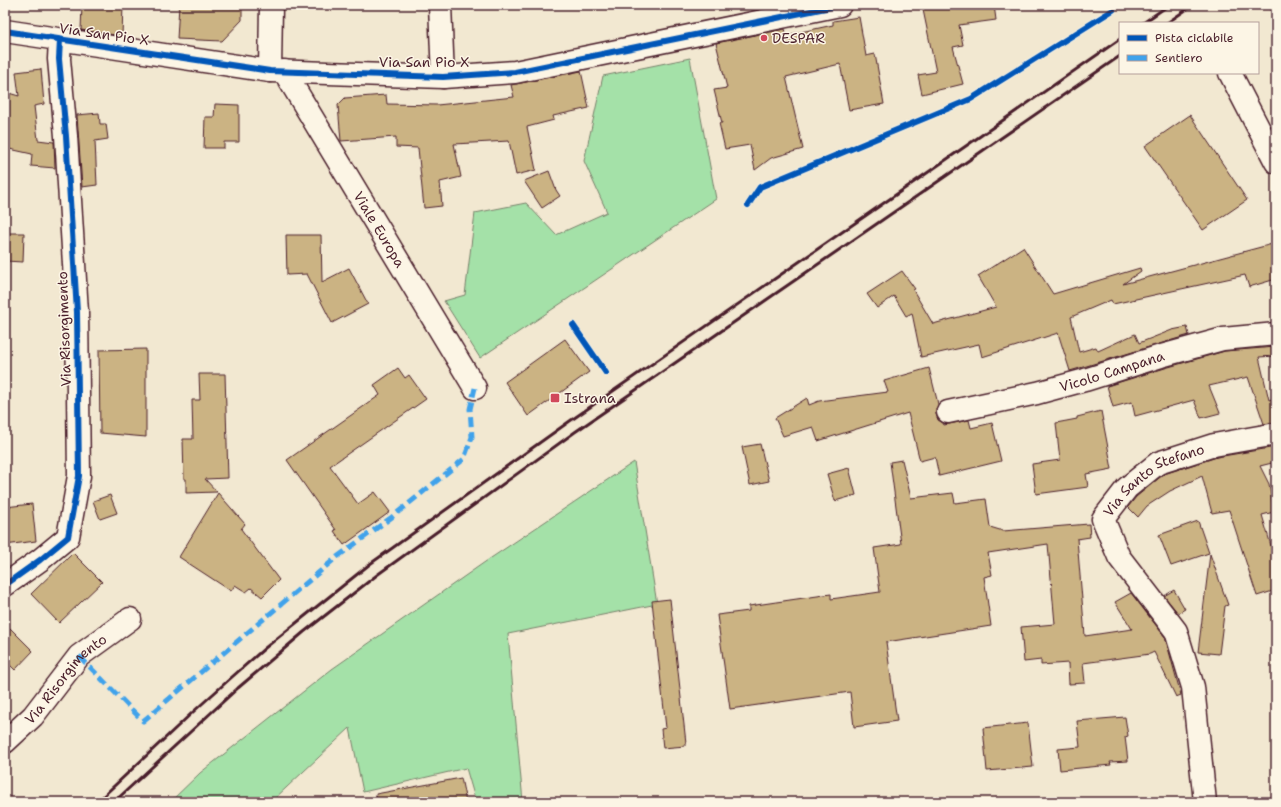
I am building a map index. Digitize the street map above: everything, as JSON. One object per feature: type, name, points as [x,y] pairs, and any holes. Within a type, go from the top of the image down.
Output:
[{"type":"street","points":[[271,5],[277,71]]},
{"type":"street","name":"Via San Pio X","points":[[440,5],[443,77]]},
{"type":"street","name":"Via San Pio X","points":[[5,30],[60,40],[277,71],[443,77],[515,72],[799,9],[840,5]]},
{"type":"street","name":"Via Risorgimento","points":[[5,585],[40,560],[68,536],[80,476],[77,312],[66,136],[59,59],[60,40]]},
{"type":"street","name":"Viale Europa","points":[[277,71],[475,388]]},
{"type":"street","points":[[1231,74],[1276,162]]},
{"type":"street","name":"Vicolo Campana","points":[[948,412],[1037,393],[1223,339],[1276,334]]},
{"type":"street","name":"Via Santo Stefano","points":[[1205,802],[1193,687],[1176,631],[1119,557],[1103,518],[1127,488],[1158,463],[1214,446],[1276,434]]},
{"type":"street","name":"Via Risorgimento","points":[[5,742],[33,716],[79,656],[130,619]]},
{"type":"green space","points":[[690,58],[716,199],[480,358],[444,301],[465,295],[475,213],[526,203],[556,235],[607,212],[584,161],[603,76]]},
{"type":"green space","points":[[634,462],[657,604],[508,634],[523,802],[476,802],[466,768],[363,792],[350,728],[271,802],[170,802],[200,773],[332,669],[485,562]]},
{"type":"building","points":[[82,5],[123,5],[122,36],[81,30]]},
{"type":"building","points":[[179,5],[242,5],[242,20],[222,41],[177,39]]},
{"type":"building","points":[[922,5],[994,5],[996,20],[959,25],[963,45],[953,47],[963,84],[922,94],[918,75],[936,72]]},
{"type":"building","points":[[859,17],[866,56],[875,54],[884,104],[849,110],[840,64],[786,77],[803,149],[771,158],[755,170],[750,145],[725,149],[719,123],[722,123],[714,90],[727,88],[716,43],[785,29],[787,35],[833,25],[833,21]]},
{"type":"building","points":[[41,69],[44,104],[34,106],[38,140],[54,142],[55,168],[31,166],[32,154],[5,148],[8,117],[5,117],[5,92],[19,96],[16,72]]},
{"type":"building","points":[[581,71],[589,108],[553,116],[554,120],[527,127],[536,170],[516,175],[509,141],[454,144],[461,177],[440,182],[442,206],[424,208],[418,148],[396,147],[396,137],[341,141],[338,105],[345,98],[386,95],[387,104],[437,105],[514,97],[511,85]]},
{"type":"building","points":[[215,104],[239,105],[239,142],[224,142],[224,148],[204,148],[205,117],[214,117]]},
{"type":"building","points":[[99,113],[100,124],[106,124],[108,139],[95,141],[97,185],[82,187],[77,115]]},
{"type":"building","points":[[1190,115],[1247,200],[1203,230],[1145,146]]},
{"type":"building","points":[[549,171],[556,190],[560,196],[542,208],[524,181]]},
{"type":"building","points":[[5,233],[24,233],[23,262],[5,261]]},
{"type":"building","points":[[286,235],[321,235],[322,282],[349,268],[368,304],[332,323],[307,274],[287,275]]},
{"type":"building","points":[[1276,243],[1276,279],[1249,287],[1245,275],[1113,304],[1111,300],[1071,317],[1079,352],[1096,347],[1098,351],[1135,334],[1139,343],[1172,330],[1187,327],[1189,335],[1070,371],[1058,333],[982,357],[979,344],[921,357],[912,313],[906,316],[894,296],[877,308],[867,294],[902,271],[915,289],[913,290],[933,324],[996,307],[978,276],[1023,247],[1053,294],[1140,268],[1141,271],[1123,284]]},
{"type":"building","points":[[565,339],[589,372],[528,416],[505,382]]},
{"type":"building","points":[[1276,347],[1276,356],[1259,357],[1269,400],[1276,397],[1276,422],[1264,424],[1248,377],[1209,386],[1220,413],[1201,418],[1194,400],[1135,416],[1132,402],[1113,407],[1107,386],[1225,351]]},
{"type":"building","points":[[146,349],[146,437],[100,433],[99,350]]},
{"type":"building","points":[[398,368],[405,378],[409,375],[426,399],[330,466],[358,504],[375,492],[390,512],[344,545],[334,531],[336,530],[287,460],[380,395],[374,385]]},
{"type":"building","points":[[929,368],[938,404],[936,414],[938,420],[944,425],[969,420],[971,428],[992,423],[1001,461],[939,476],[935,457],[920,461],[908,413],[818,441],[813,427],[783,436],[775,418],[807,398],[809,405],[819,401],[888,392],[884,381]]},
{"type":"building","points":[[199,374],[225,374],[228,478],[205,479],[217,492],[186,493],[186,479],[184,479],[183,439],[193,439],[192,400],[200,400]]},
{"type":"building","points":[[1101,411],[1112,469],[1086,474],[1088,487],[1036,494],[1032,464],[1060,460],[1056,423],[1077,419],[1077,417]]},
{"type":"building","points":[[760,444],[769,481],[750,485],[742,447]]},
{"type":"building","points":[[1276,447],[1276,462],[1260,466],[1269,484],[1274,512],[1262,515],[1272,549],[1276,548],[1276,590],[1257,596],[1229,510],[1212,513],[1202,476],[1170,491],[1147,506],[1138,517],[1128,507],[1136,497],[1164,474],[1217,457]]},
{"type":"building","points":[[902,460],[911,498],[953,493],[955,503],[986,499],[990,527],[1003,531],[1089,524],[1090,537],[1077,539],[1085,636],[1132,629],[1115,602],[1131,593],[1165,637],[1181,695],[1176,697],[1154,652],[1150,654],[1083,663],[1085,683],[1069,684],[1068,663],[1041,665],[1041,660],[1024,662],[1021,627],[1055,624],[1048,544],[988,553],[992,575],[984,577],[991,626],[886,642],[897,721],[854,727],[850,692],[730,709],[717,615],[749,611],[749,606],[831,594],[831,599],[880,592],[874,548],[901,544],[890,462]]},
{"type":"building","points":[[849,468],[856,495],[835,501],[827,474]]},
{"type":"building","points":[[218,493],[245,524],[241,529],[279,580],[262,597],[251,588],[246,592],[235,585],[231,591],[179,557]]},
{"type":"building","points":[[110,495],[117,513],[100,519],[93,501]]},
{"type":"building","points":[[32,504],[36,541],[5,545],[5,507]]},
{"type":"building","points":[[1198,521],[1209,553],[1171,566],[1159,535]]},
{"type":"building","points":[[73,553],[102,582],[59,623],[31,594]]},
{"type":"building","points":[[1210,554],[1228,605],[1225,606],[1219,654],[1198,652]]},
{"type":"building","points":[[1174,590],[1185,609],[1178,613],[1164,596]]},
{"type":"building","points":[[670,599],[686,743],[685,746],[663,748],[661,729],[666,728],[652,601]]},
{"type":"building","points":[[5,623],[33,651],[15,670],[5,660]]},
{"type":"building","points":[[1125,717],[1128,736],[1125,737],[1128,761],[1110,762],[1111,765],[1060,770],[1058,749],[1080,747],[1077,721]]},
{"type":"building","points":[[1028,723],[1033,767],[987,771],[983,728]]},
{"type":"building","points":[[461,778],[466,802],[377,802],[376,794]]},
{"type":"railway","points":[[1144,22],[1169,5]]},
{"type":"railway","points":[[1168,22],[1193,5]]},
{"type":"railway","points":[[97,802],[193,712],[265,648],[370,564],[570,421],[1119,40]]},
{"type":"railway","points":[[114,802],[238,688],[304,632],[377,575],[575,432],[1119,57]]},
{"type":"marked path","points":[[79,656],[143,721],[337,557],[392,517],[464,459],[472,437],[470,409],[475,388]]},
{"type":"cycle path","points":[[5,31],[270,71],[443,77],[515,72],[840,5]]},
{"type":"cycle path","points":[[748,205],[760,187],[971,99],[1113,10]]},
{"type":"cycle path","points":[[5,585],[40,560],[68,537],[79,476],[77,312],[66,136],[59,59],[60,40]]},
{"type":"cycle path","points":[[573,325],[606,373]]},
{"type":"place","name":"DESPAR","points":[[764,38]]},
{"type":"place","name":"Istrana","points":[[555,398]]}]
